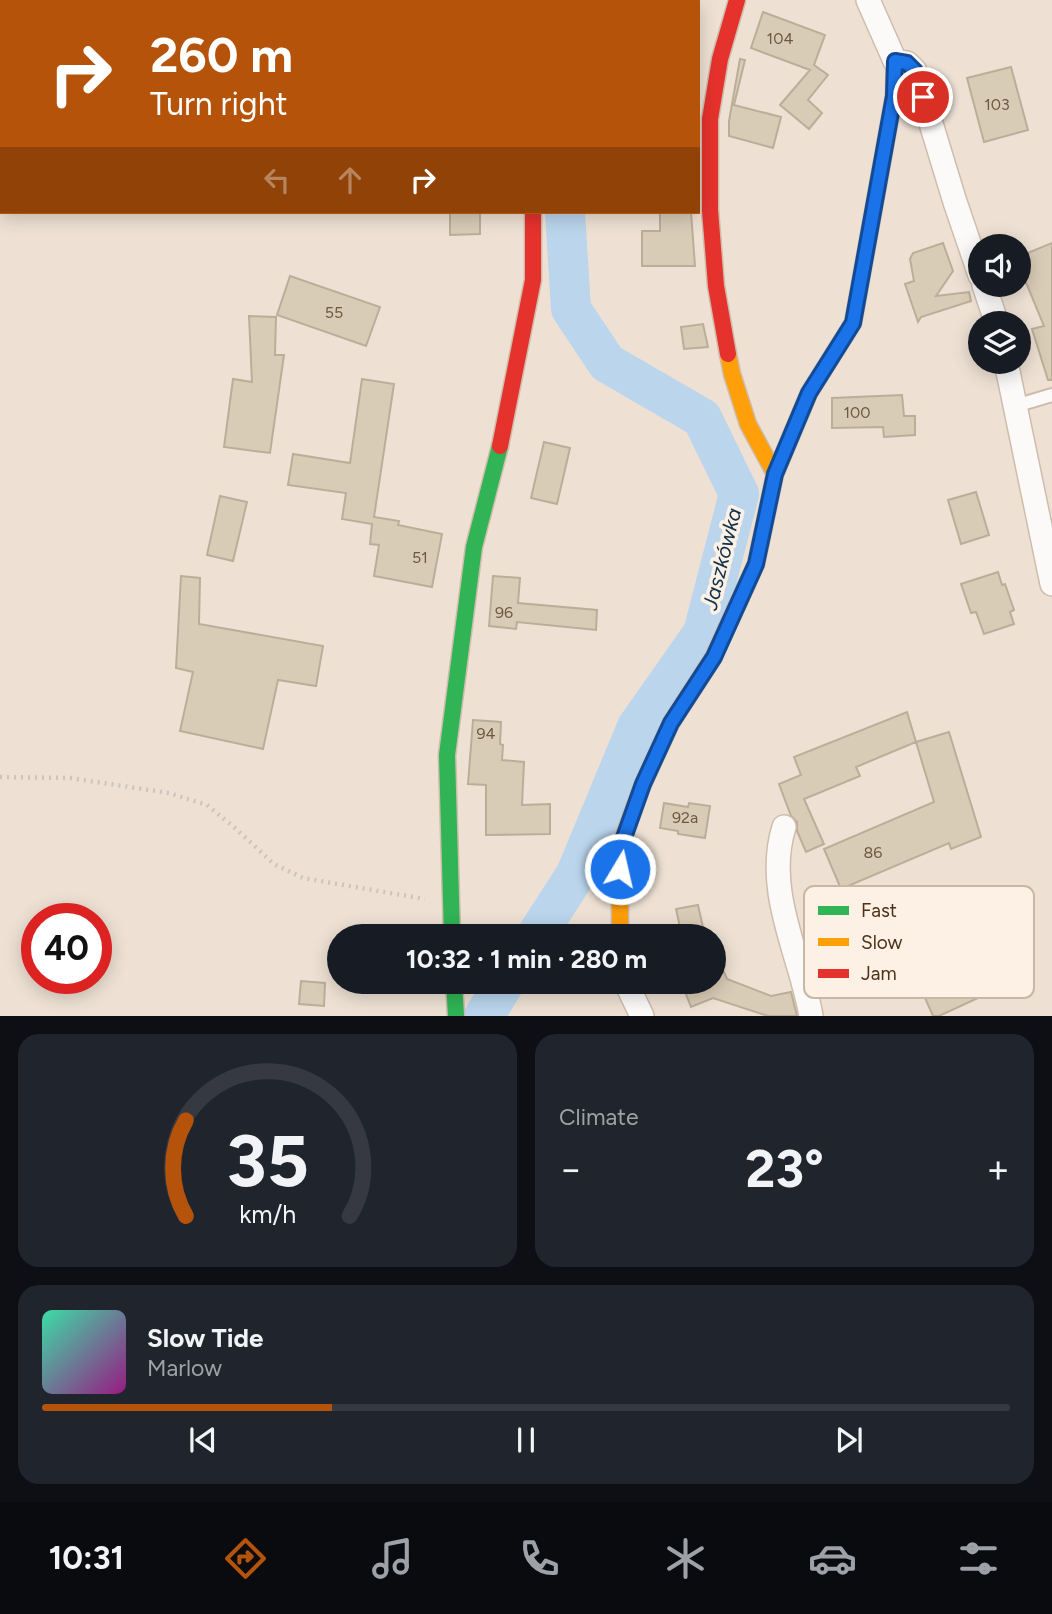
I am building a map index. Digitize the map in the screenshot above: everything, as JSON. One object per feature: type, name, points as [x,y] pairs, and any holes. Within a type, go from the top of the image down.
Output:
[{"type":"street","points":[[737,0],[720,59],[710,119],[710,210],[716,286],[732,374],[748,424],[775,474]]},
{"type":"street","points":[[619,924],[621,846],[643,784],[671,723],[714,657],[756,564],[775,474],[809,393],[853,323],[894,96],[895,61],[868,0]]},
{"type":"street","points":[[895,61],[907,63],[915,71],[968,240]]},
{"type":"street","points":[[451,924],[447,755],[450,728],[474,547],[505,426],[533,280],[533,214]]},
{"type":"street","points":[[1009,374],[1052,584]]},
{"type":"street","points":[[784,827],[778,845],[780,902],[804,990]]},
{"type":"street","points":[[455,994],[456,1016]]},
{"type":"street","points":[[631,994],[642,1016]]},
{"type":"street","points":[[806,998],[811,1016]]},
{"type":"lane","points":[[1016,406],[1052,395]]},
{"type":"path","points":[[0,777],[70,778],[169,793],[207,805],[274,864],[303,878],[450,904]]},
{"type":"building","points":[[763,12],[825,35],[814,65],[828,75],[808,100],[822,113],[809,129],[780,105],[810,70],[751,48]]},
{"type":"building","points":[[740,59],[745,60],[734,105],[781,117],[773,148],[729,136],[729,121]]},
{"type":"building","points":[[1011,67],[1028,130],[984,142],[967,78]]},
{"type":"building","points":[[450,214],[480,214],[480,234],[450,235]]},
{"type":"building","points":[[660,214],[691,214],[695,266],[642,266],[642,231],[660,231]]},
{"type":"building","points":[[943,243],[953,271],[936,296],[968,292],[971,301],[921,317],[918,322],[905,284],[914,281],[910,259],[913,253]]},
{"type":"building","points":[[1052,243],[1052,380],[1048,380],[1032,329],[1044,326],[1031,294],[1031,252]]},
{"type":"building","points":[[290,276],[380,307],[366,346],[277,315]]},
{"type":"building","points":[[249,316],[276,317],[275,355],[284,355],[270,453],[224,447],[233,379],[252,382]]},
{"type":"building","points":[[703,324],[708,347],[684,349],[681,327]]},
{"type":"building","points":[[362,379],[394,384],[374,517],[399,521],[398,525],[442,534],[432,587],[374,576],[379,545],[370,544],[372,524],[342,519],[346,493],[288,485],[293,454],[350,463]]},
{"type":"building","points":[[902,395],[904,416],[915,416],[915,435],[884,437],[883,427],[832,428],[832,398]]},
{"type":"building","points":[[544,442],[570,448],[557,504],[531,498]]},
{"type":"building","points":[[976,492],[989,535],[961,544],[948,500]]},
{"type":"building","points":[[220,496],[247,502],[233,561],[207,555]]},
{"type":"building","points":[[998,572],[1014,610],[1010,612],[1014,624],[984,634],[976,612],[971,613],[961,584]]},
{"type":"building","points":[[181,576],[200,578],[199,624],[323,646],[316,686],[278,680],[263,749],[180,731],[193,672],[176,668]]},
{"type":"building","points":[[493,576],[520,578],[518,603],[597,610],[596,630],[517,622],[516,629],[489,626]]},
{"type":"building","points":[[907,712],[916,742],[856,767],[860,776],[804,799],[824,844],[806,852],[797,831],[797,822],[791,816],[779,784],[801,775],[794,757]]},
{"type":"building","points":[[473,720],[501,722],[502,760],[524,762],[522,805],[550,804],[550,834],[486,835],[486,785],[468,784]]},
{"type":"building","points":[[949,732],[981,837],[951,849],[949,843],[848,886],[840,886],[824,849],[934,802],[916,742]]},
{"type":"building","points":[[664,803],[688,807],[689,803],[710,806],[705,838],[660,828]]},
{"type":"building","points":[[698,905],[702,924],[679,924],[676,909]]},
{"type":"building","points":[[726,977],[771,996],[791,992],[797,1016],[768,1016],[713,998],[691,1007],[686,994],[726,994]]},
{"type":"building","points":[[301,981],[325,983],[324,1006],[299,1004]]},
{"type":"building","points":[[925,998],[978,998],[939,1016],[933,1016]]},
{"type":"waterway","name":"Jaszkówka","points":[[544,924],[576,874],[637,727],[703,633],[739,494],[702,418],[607,363],[571,309],[565,214]]},
{"type":"waterway","name":"Jaszkówka","points":[[484,1016],[498,994]]},
{"type":"traffic: fast","points":[[713,658],[756,564],[775,474],[809,393],[853,323],[894,96],[895,61]]},
{"type":"traffic: fast","points":[[452,924],[447,755],[474,547],[500,446]]},
{"type":"traffic: fast","points":[[455,994],[456,1016]]},
{"type":"traffic: slow","points":[[728,354],[748,424],[775,474]]},
{"type":"traffic: slow","points":[[620,924],[620,846],[643,784],[671,723],[713,658]]},
{"type":"traffic: jam","points":[[728,354],[716,286],[710,210],[710,119],[720,59],[737,0]]},
{"type":"traffic: jam","points":[[500,446],[533,280],[533,214]]},
{"type":"route","points":[[620,869],[621,846],[643,784],[671,723],[714,657],[756,564],[775,474],[809,393],[853,323],[894,96],[895,61],[907,63],[915,71],[923,97]]}]
